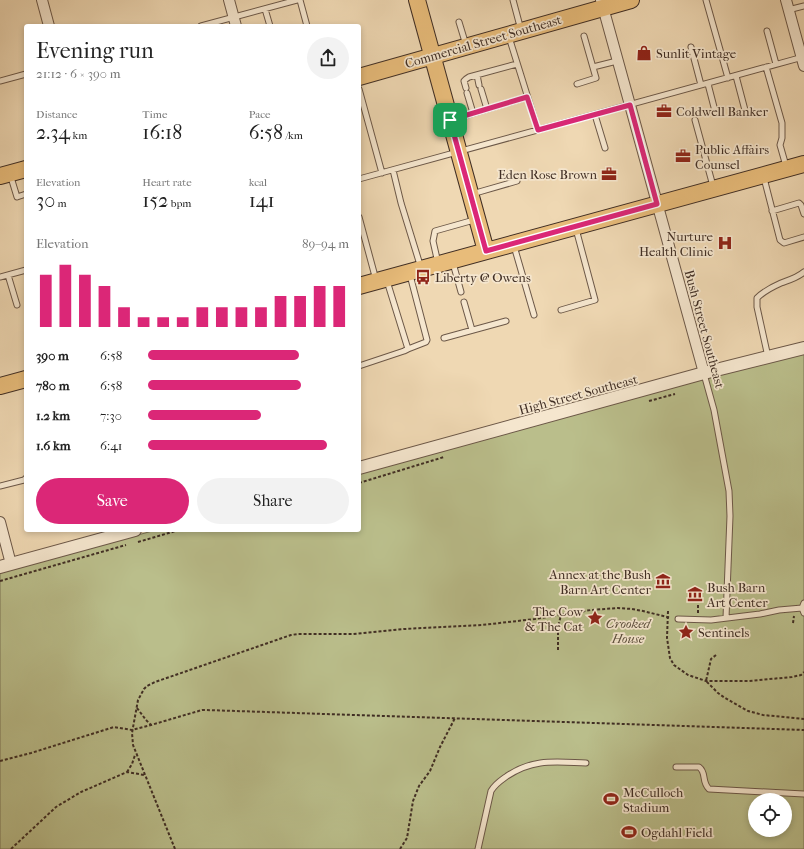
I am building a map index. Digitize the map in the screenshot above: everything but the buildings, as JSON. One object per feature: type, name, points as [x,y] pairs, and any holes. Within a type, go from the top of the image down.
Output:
[{"type":"main road","points":[[417,0],[486,251]]},
{"type":"main road","name":"Commercial Street Southeast","points":[[361,76],[515,32],[602,4],[631,0]]},
{"type":"main road","points":[[361,285],[804,164]]},
{"type":"main road","points":[[5,175],[24,170]]},
{"type":"main road","points":[[0,386],[24,380]]},
{"type":"street","points":[[42,0],[48,24]]},
{"type":"street","points":[[229,0],[235,22]]},
{"type":"street","name":"Bush Street Southeast","points":[[602,4],[704,373]]},
{"type":"street","points":[[787,5],[803,60]]},
{"type":"street","name":"High Street Southeast","points":[[361,467],[704,373],[804,348]]},
{"type":"street","points":[[0,522],[6,566],[136,536]]},
{"type":"lane","points":[[218,24],[235,22],[278,2],[297,0]]},
{"type":"lane","points":[[300,0],[306,24]]},
{"type":"lane","points":[[513,0],[517,64],[538,130]]},
{"type":"lane","points":[[706,0],[728,78]]},
{"type":"lane","points":[[787,5],[804,6]]},
{"type":"lane","points":[[265,9],[269,24]]},
{"type":"lane","points":[[459,22],[466,46]]},
{"type":"lane","points":[[767,31],[776,64]]},
{"type":"lane","points":[[577,84],[596,78],[584,36]]},
{"type":"lane","points":[[691,46],[701,85]]},
{"type":"lane","points":[[361,178],[596,115],[776,64],[803,60]]},
{"type":"lane","points":[[593,68],[617,61]]},
{"type":"lane","points":[[473,114],[464,81],[477,75],[517,64]]},
{"type":"lane","points":[[766,67],[782,124],[782,138],[780,145],[787,168]]},
{"type":"lane","points":[[0,82],[24,75]]},
{"type":"lane","points":[[477,75],[487,109]]},
{"type":"lane","points":[[736,76],[746,114]]},
{"type":"lane","points":[[708,84],[716,111]]},
{"type":"lane","points":[[361,96],[382,173]]},
{"type":"lane","points":[[450,120],[527,97]]},
{"type":"lane","points":[[596,115],[605,148]]},
{"type":"lane","points":[[695,120],[714,188]]},
{"type":"lane","points":[[361,365],[404,351],[426,342],[427,340],[415,270],[393,170]]},
{"type":"lane","points":[[5,175],[16,197],[24,195]]},
{"type":"lane","points":[[763,175],[780,240],[784,243],[804,237]]},
{"type":"lane","points":[[470,194],[517,181]]},
{"type":"lane","points":[[772,211],[799,203],[802,205],[804,214]]},
{"type":"lane","points":[[461,292],[433,241],[435,231],[477,219]]},
{"type":"lane","points":[[361,223],[381,280],[408,349]]},
{"type":"lane","points":[[561,310],[595,300],[575,227]]},
{"type":"lane","points":[[513,244],[534,315]]},
{"type":"lane","points":[[0,277],[24,271]]},
{"type":"lane","points":[[768,357],[756,307],[757,298],[764,291],[782,282],[790,280],[804,272]]},
{"type":"lane","points":[[8,275],[17,305]]},
{"type":"lane","points":[[464,302],[472,330]]},
{"type":"lane","points":[[444,338],[506,321]]},
{"type":"lane","name":"Bush Street Southeast","points":[[704,373],[714,410],[730,491],[726,618]]},
{"type":"lane","points":[[0,486],[24,480]]},
{"type":"lane","points":[[678,619],[710,620],[803,608]]},
{"type":"lane","points":[[478,849],[491,791],[498,782],[526,766],[543,762],[586,763]]},
{"type":"lane","points":[[676,767],[699,767],[702,769],[704,782],[709,789],[804,794]]},
{"type":"path","points":[[645,402],[678,393]]},
{"type":"path","points":[[361,482],[449,456]]},
{"type":"path","points":[[136,536],[165,532]]},
{"type":"path","points":[[0,581],[130,544]]},
{"type":"path","points":[[698,604],[698,614]]},
{"type":"path","points":[[176,849],[132,746],[132,730],[141,694],[147,686],[155,682],[291,635],[298,634],[353,634],[404,629],[482,625],[535,619],[591,610],[625,608],[678,619]]},
{"type":"path","points":[[668,611],[667,638],[672,662],[682,672],[688,675],[706,681],[749,682],[795,677],[804,672]]},
{"type":"path","points":[[558,650],[558,627],[561,615]]},
{"type":"path","points":[[793,623],[794,617]]},
{"type":"path","points":[[705,632],[717,632]]},
{"type":"path","points":[[706,681],[711,659],[716,655]]},
{"type":"path","points":[[706,681],[718,693],[748,711],[804,719]]},
{"type":"path","points":[[137,707],[151,725]]},
{"type":"path","points":[[0,761],[114,727],[132,730],[202,710],[804,730]]},
{"type":"path","points":[[400,849],[407,838],[413,801],[419,786],[430,771],[455,718]]},
{"type":"path","points":[[11,849],[49,813],[62,803],[80,792],[126,772],[132,764],[136,754]]},
{"type":"path","points":[[126,772],[144,775]]},
{"type":"green space","name":"Crooked House","points":[[804,353],[804,849],[0,849],[0,573],[149,532],[361,532],[361,473]]},
{"type":"place","name":"Sunlit Vintage","points":[[644,53]]},
{"type":"place","name":"Coldwell Banker","points":[[664,111]]},
{"type":"place","name":"Public Affairs Counsel","points":[[683,156]]},
{"type":"place","name":"Eden Rose Brown","points":[[609,174]]},
{"type":"place","name":"Nurture Health Clinic","points":[[725,243]]},
{"type":"place","name":"Liberty @ Owens","points":[[423,277]]},
{"type":"place","name":"Annex at the Bush Barn Art Center","points":[[663,581]]},
{"type":"place","name":"Bush Barn Art Center","points":[[695,594]]},
{"type":"place","name":"The Cow & The Cat","points":[[595,618]]},
{"type":"place","name":"Sentinels","points":[[686,632]]},
{"type":"place","name":"McCulloch Stadium","points":[[611,799]]},
{"type":"place","name":"Ogdahl Field","points":[[629,832]]},
{"type":"route","points":[[527,97],[538,130],[630,105],[657,204],[486,251],[450,120],[527,97]]}]
